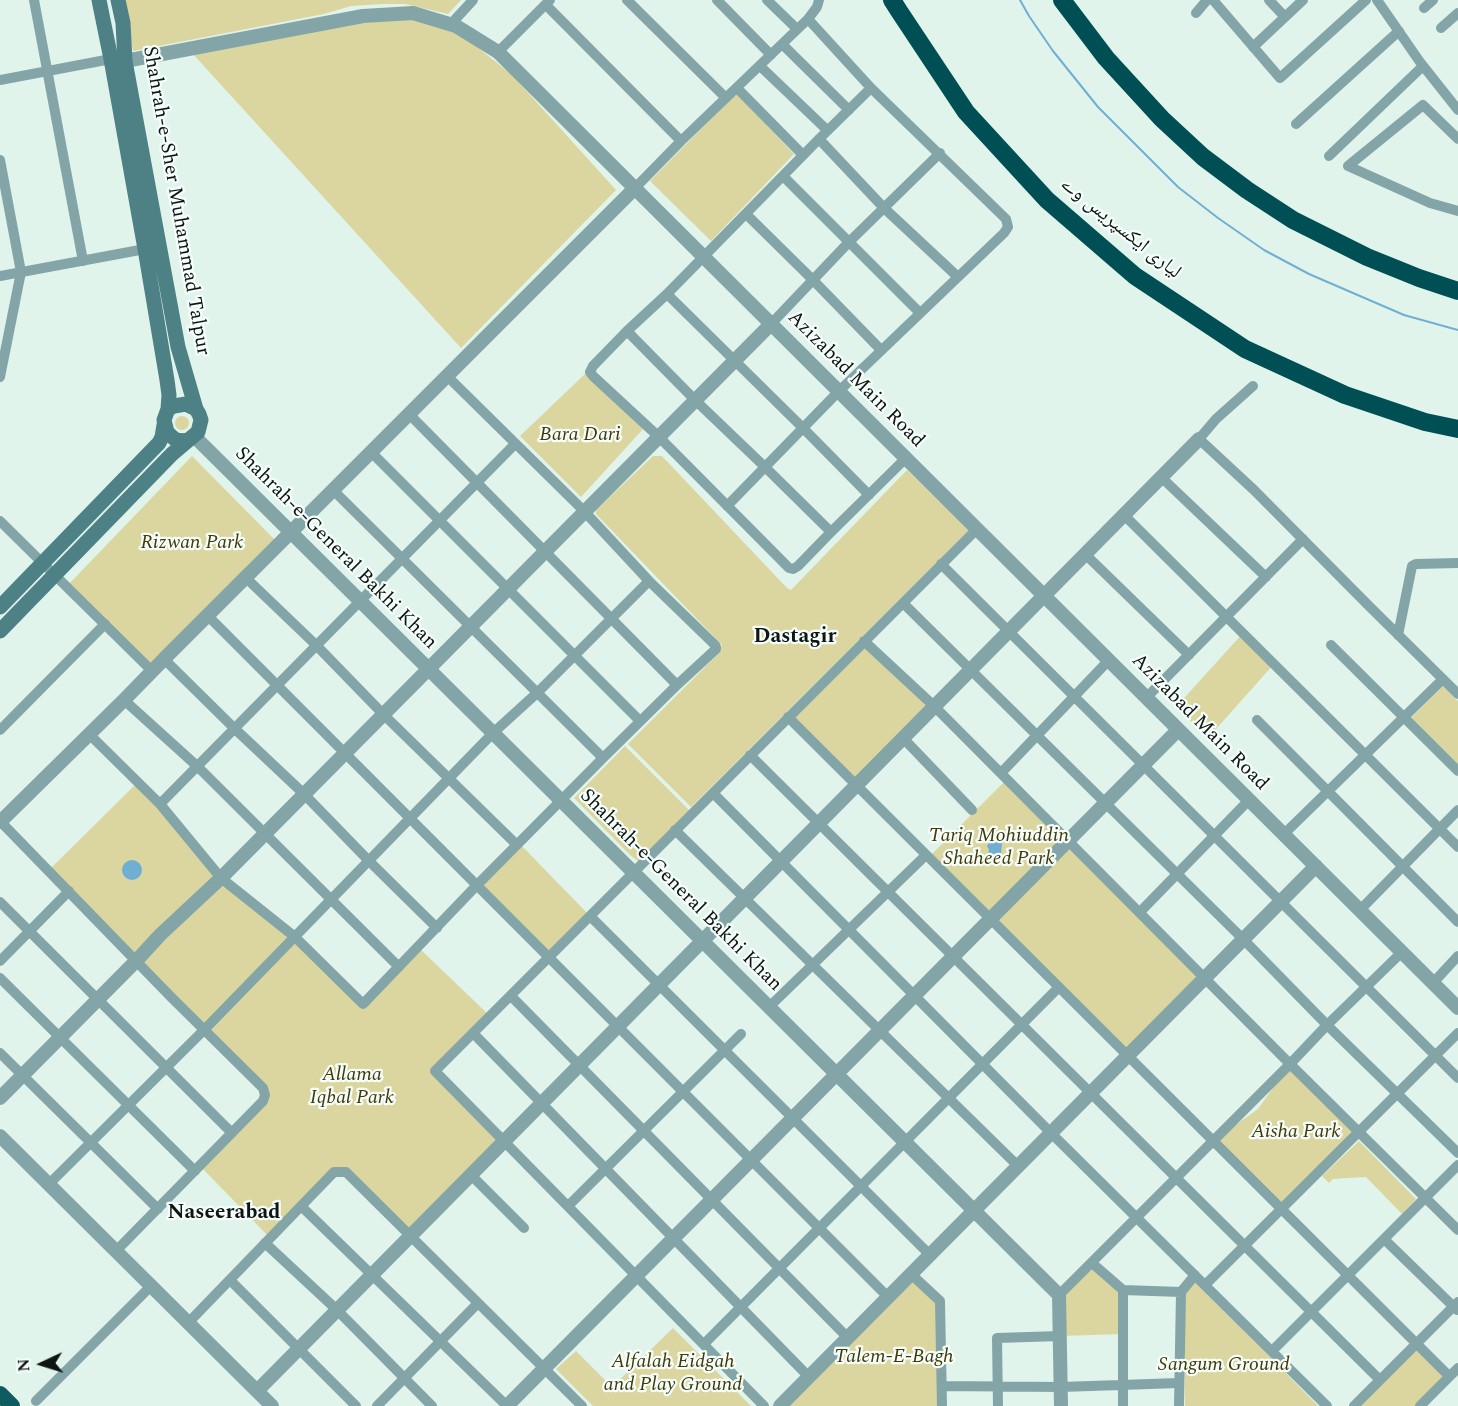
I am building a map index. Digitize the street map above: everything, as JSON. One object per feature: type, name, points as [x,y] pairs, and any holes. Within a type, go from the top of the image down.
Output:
[{"type":"highway","name":"لیاری ایکسپریس وے","points":[[892,0],[966,112],[1047,200],[1135,276],[1245,349],[1345,395],[1425,422],[1458,429]]},
{"type":"highway","points":[[1062,0],[1106,58],[1156,113],[1203,157],[1247,190],[1293,220],[1367,257],[1419,279],[1458,291]]},
{"type":"highway","points":[[0,1394],[12,1406]]},
{"type":"main road","name":"Shahrah-e-Sher Muhammad Talpur","points":[[99,0],[118,60],[178,347],[196,409]]},
{"type":"main road","name":"Shahrah-e-Sher Muhammad Talpur","points":[[118,0],[123,22],[118,60],[145,249],[167,380],[168,409]]},
{"type":"main road","points":[[0,631],[172,454],[192,438],[198,432],[201,426],[196,409],[180,404],[168,409],[164,420],[171,436],[183,441],[192,438]]},
{"type":"main road","points":[[0,607],[159,443],[165,426]]},
{"type":"street","points":[[34,0],[83,261]]},
{"type":"street","points":[[451,24],[473,0]]},
{"type":"street","points":[[627,0],[726,98]]},
{"type":"street","points":[[717,0],[771,55]]},
{"type":"street","points":[[767,0],[797,29]]},
{"type":"street","points":[[1196,13],[1208,0]]},
{"type":"street","points":[[1213,0],[1280,78],[1366,0]]},
{"type":"street","points":[[1269,0],[1285,17]]},
{"type":"street","points":[[1253,46],[1303,0]]},
{"type":"street","points":[[1377,0],[1423,66],[1458,110]]},
{"type":"street","points":[[1424,8],[1433,0]]},
{"type":"street","points":[[498,52],[548,2],[681,141]]},
{"type":"street","points":[[116,1251],[264,1101],[265,1095],[263,1088],[0,822],[681,141],[808,19],[815,2]]},
{"type":"street","points":[[1441,28],[1458,13]]},
{"type":"street","name":"Azizabad Main Road","points":[[118,60],[363,16],[413,14],[456,26],[498,52],[1458,1008]]},
{"type":"street","points":[[727,506],[838,391],[1008,227],[1006,219],[871,88],[808,19]]},
{"type":"street","points":[[1296,124],[1399,31]]},
{"type":"street","points":[[782,44],[849,110]]},
{"type":"street","points":[[0,80],[118,60]]},
{"type":"street","points":[[760,66],[827,130]]},
{"type":"street","points":[[1329,156],[1423,66]]},
{"type":"street","points":[[737,88],[803,155]]},
{"type":"street","points":[[871,88],[667,294],[627,330],[590,372],[659,437],[789,568],[793,569],[798,566],[906,458]]},
{"type":"street","points":[[1458,139],[1423,105],[1348,166],[1430,203],[1458,211]]},
{"type":"street","points":[[819,139],[884,208],[958,277]]},
{"type":"street","points":[[0,1098],[940,153]]},
{"type":"street","points":[[0,160],[21,272],[0,376]]},
{"type":"street","points":[[783,176],[920,313]]},
{"type":"street","points":[[746,214],[881,350]]},
{"type":"street","points":[[0,276],[145,249]]},
{"type":"street","points":[[667,294],[869,495]]},
{"type":"street","points":[[627,330],[695,400],[831,532]]},
{"type":"street","points":[[89,734],[159,804],[220,878],[295,937],[363,1004],[603,758],[716,649],[716,646],[649,581],[585,511],[447,376]]},
{"type":"street","points":[[257,1391],[1199,439],[1216,419],[1253,386]]},
{"type":"street","points":[[409,414],[677,685]]},
{"type":"street","name":"Shahrah-e-General Bakhi Khan","points":[[192,438],[291,532],[1059,1295]]},
{"type":"street","points":[[1199,439],[1209,446],[1458,694]]},
{"type":"street","points":[[159,804],[515,444]]},
{"type":"street","points":[[371,452],[640,721]]},
{"type":"street","points":[[1161,477],[1266,577]]},
{"type":"street","points":[[333,489],[603,758]]},
{"type":"street","points":[[1124,515],[1458,847]]},
{"type":"street","points":[[0,520],[152,671]]},
{"type":"street","points":[[764,1406],[435,1071],[976,529]]},
{"type":"street","points":[[1146,698],[1303,539]]},
{"type":"street","points":[[1085,554],[1189,655]]},
{"type":"street","points":[[1398,635],[1412,566],[1458,563]]},
{"type":"street","points":[[941,564],[1458,1078]]},
{"type":"street","points":[[245,577],[517,846]]},
{"type":"street","points":[[49,1184],[205,1029],[493,733],[575,656],[649,581]]},
{"type":"street","points":[[903,603],[1458,1153]]},
{"type":"street","points":[[207,615],[888,1297]]},
{"type":"street","points":[[0,730],[105,624]]},
{"type":"street","points":[[864,641],[934,706],[1458,1230]]},
{"type":"street","points":[[1331,645],[1458,771]]},
{"type":"street","points":[[164,659],[303,793],[437,928]]},
{"type":"street","points":[[1001,773],[1108,660]]},
{"type":"street","points":[[1284,834],[1443,679]]},
{"type":"street","points":[[124,700],[197,766],[399,967]]},
{"type":"street","points":[[788,717],[1417,1343],[1455,1373],[1420,1406]]},
{"type":"street","points":[[1257,720],[1458,922]]},
{"type":"street","points":[[301,1206],[507,1406],[1178,730]]},
{"type":"street","points":[[903,738],[972,810]]},
{"type":"street","points":[[750,755],[1380,1380]]},
{"type":"street","points":[[713,792],[1051,1133],[1327,1406]]},
{"type":"street","points":[[1140,912],[1249,800]]},
{"type":"street","points":[[1360,910],[1458,810]]},
{"type":"street","points":[[675,830],[1018,1166]]},
{"type":"street","points":[[769,1007],[926,855]]},
{"type":"street","points":[[780,1406],[1316,866]]},
{"type":"street","points":[[0,961],[69,891]]},
{"type":"street","points":[[0,902],[232,1133]]},
{"type":"street","points":[[590,916],[930,1255]]},
{"type":"street","points":[[1061,1406],[1059,1295],[1402,952]]},
{"type":"street","points":[[1433,983],[1458,956]]},
{"type":"street","points":[[0,978],[195,1171]]},
{"type":"street","points":[[704,1344],[1059,987]]},
{"type":"street","points":[[511,996],[848,1338]]},
{"type":"street","points":[[473,1033],[809,1377]]},
{"type":"street","points":[[1205,1285],[1458,1033]]},
{"type":"street","points":[[568,1206],[741,1034]]},
{"type":"street","points":[[0,1053],[158,1209]]},
{"type":"street","points":[[0,1136],[272,1406]]},
{"type":"street","points":[[1272,1351],[1458,1165]]},
{"type":"street","points":[[188,1323],[334,1172],[346,1172],[582,1406]]},
{"type":"street","points":[[471,1175],[524,1228]]},
{"type":"street","points":[[1354,1406],[1456,1306],[1384,1239]]},
{"type":"street","points":[[265,1243],[337,1310],[432,1406]]},
{"type":"street","points":[[1092,1263],[1123,1290],[1181,1292]]},
{"type":"street","points":[[911,1274],[940,1301],[942,1406]]},
{"type":"street","points":[[1179,1406],[1181,1292],[1195,1275]]},
{"type":"street","points":[[230,1280],[356,1406]]},
{"type":"street","points":[[36,1401],[152,1286]]},
{"type":"street","points":[[1123,1290],[1123,1406]]},
{"type":"street","points":[[377,1406],[478,1303]]},
{"type":"street","points":[[998,1406],[997,1338],[1060,1336]]},
{"type":"street","points":[[942,1386],[1060,1387],[1179,1383]]},
{"type":"green space","points":[[123,0],[461,0],[448,14],[405,4],[351,6],[324,14],[133,51]]},
{"type":"green space","points":[[389,18],[437,22],[471,42],[512,75],[616,190],[461,348],[192,53]]},
{"type":"green space","points":[[736,93],[794,154],[711,241],[650,181]]},
{"type":"green space","name":"Bara Dari","points":[[587,372],[644,428],[581,497],[520,436]]},
{"type":"green space","points":[[179,416],[185,416],[189,423],[185,430],[179,430],[175,426],[175,420]]},
{"type":"green space","name":"Rizwan Park","points":[[192,456],[279,544],[152,671],[67,586]]},
{"type":"green space","points":[[653,456],[662,456],[791,590],[907,470],[969,530],[691,807],[628,744],[719,653],[722,645],[596,514],[596,510]]},
{"type":"green space","points":[[1243,633],[1274,664],[1208,738],[1176,707]]},
{"type":"green space","points":[[864,641],[934,706],[856,785],[788,717]]},
{"type":"green space","points":[[1443,686],[1458,701],[1458,764],[1411,718]]},
{"type":"green space","points":[[625,746],[689,810],[639,862],[574,798]]},
{"type":"green space","name":"Tariq Mohiuddin Shaheed Park","points":[[1007,779],[1205,978],[1128,1056],[929,857]]},
{"type":"green space","name":"Allama Iqbal Park","points":[[138,782],[221,878],[363,1004],[418,947],[490,1016],[435,1071],[504,1141],[410,1236],[339,1171],[270,1238],[200,1166],[265,1095],[49,870]]},
{"type":"green space","points":[[519,843],[590,916],[549,957],[477,885]]},
{"type":"green space","name":"Aisha Park","points":[[1290,1064],[1358,1132],[1282,1209],[1213,1141],[1258,1109]]},
{"type":"green space","points":[[1359,1141],[1416,1199],[1402,1214],[1366,1177],[1333,1179],[1329,1183],[1322,1176]]},
{"type":"green space","points":[[1092,1263],[1123,1290],[1123,1334],[1060,1336],[1059,1295]]},
{"type":"green space","name":"Talem-E-Bagh","points":[[911,1274],[940,1301],[942,1406],[780,1406]]},
{"type":"green space","name":"Sangum Ground","points":[[1196,1281],[1318,1406],[1185,1406],[1184,1294]]},
{"type":"green space","name":"Alfalah Eidgah and Play Ground","points":[[673,1328],[751,1406],[593,1406],[556,1369],[576,1351],[612,1387]]},
{"type":"green space","points":[[1417,1343],[1449,1376],[1420,1406],[1354,1406]]},
{"type":"water","points":[[990,841],[1002,843],[1000,856],[988,855],[987,846]]},
{"type":"water","points":[[128,860],[136,860],[142,866],[142,874],[136,880],[128,880],[122,874],[122,866]]},
{"type":"waterway","points":[[1020,0],[1053,51],[1098,107],[1178,187],[1218,218],[1264,250],[1309,274],[1404,315],[1458,330]]},
{"type":"district","name":"Dastagir","points":[[795,638]]},
{"type":"district","name":"Naseerabad","points":[[224,1214]]}]
